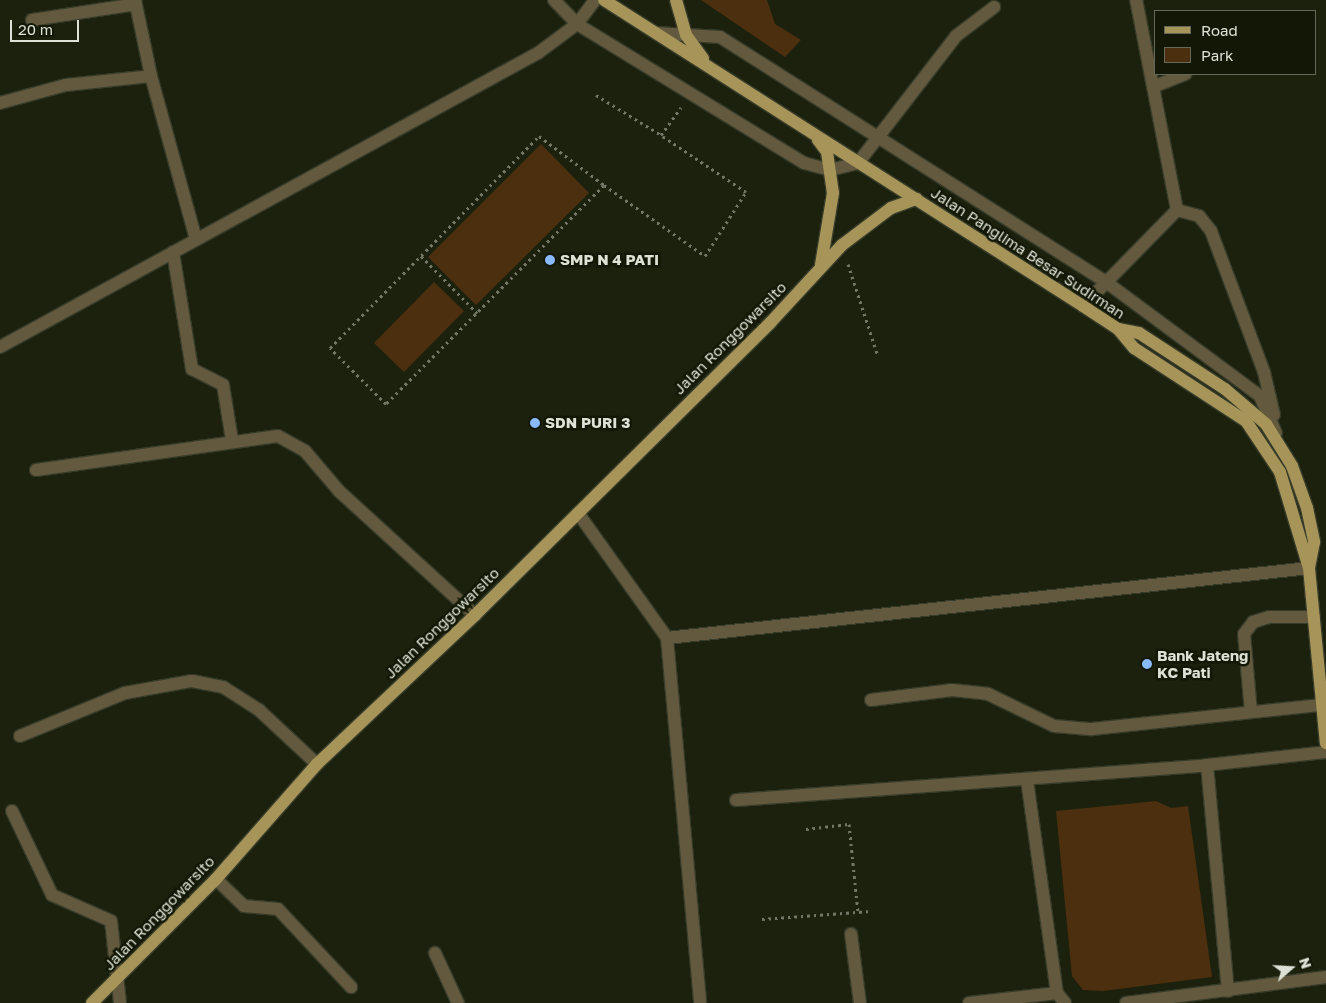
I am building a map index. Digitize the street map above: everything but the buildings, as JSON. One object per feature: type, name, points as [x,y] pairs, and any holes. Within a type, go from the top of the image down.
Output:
[{"type":"main road","name":"Jalan Panglima Besar Sudirman","points":[[604,0],[1083,306],[1118,330],[1134,348],[1202,391],[1256,434],[1280,472],[1309,568],[1326,743]]},
{"type":"main road","points":[[676,0],[686,34],[710,66]]},
{"type":"main road","points":[[815,135],[827,152],[830,170],[831,220],[820,270]]},
{"type":"main road","name":"Jalan Ronggowarsito","points":[[92,1003],[117,981],[216,879],[317,764],[475,615],[578,514],[820,270],[842,245],[891,208],[916,199]]},
{"type":"main road","points":[[1118,330],[1139,333],[1225,389],[1261,419],[1281,444],[1307,508],[1314,542],[1309,568]]},
{"type":"street","points":[[554,0],[577,24],[690,94],[804,163],[830,170],[858,163],[956,36],[994,7]]},
{"type":"street","points":[[0,347],[538,53],[577,24],[595,0]]},
{"type":"street","points":[[1136,0],[1177,210]]},
{"type":"street","points":[[32,20],[136,2],[150,76],[196,239]]},
{"type":"street","points":[[656,33],[686,34],[725,39],[877,138],[1106,282],[1260,396],[1281,444]]},
{"type":"street","points":[[1153,87],[1183,75]]},
{"type":"street","points":[[0,103],[66,85],[150,76]]},
{"type":"street","points":[[1083,306],[1177,210]]},
{"type":"street","points":[[1177,210],[1199,216],[1211,231],[1264,372],[1281,444]]},
{"type":"street","points":[[173,252],[192,369],[223,385],[232,440]]},
{"type":"street","points":[[36,470],[265,435],[297,444],[339,491],[475,615]]},
{"type":"street","points":[[578,514],[667,638],[695,1001]]},
{"type":"street","points":[[667,638],[1309,568]]},
{"type":"street","points":[[1251,712],[1244,634],[1253,622],[1269,617],[1314,617]]},
{"type":"street","points":[[20,736],[125,693],[192,681],[223,687],[259,710],[317,764]]},
{"type":"street","points":[[871,700],[952,690],[988,694],[1054,726],[1092,729],[1322,705]]},
{"type":"street","points":[[736,800],[1207,766],[1326,752]]},
{"type":"street","points":[[1207,766],[1228,991]]},
{"type":"street","points":[[969,1003],[1061,998],[1027,780]]},
{"type":"street","points":[[12,811],[52,895],[111,920],[120,1003]]},
{"type":"street","points":[[216,879],[244,906],[278,908],[351,987]]},
{"type":"street","points":[[851,934],[860,1003]]},
{"type":"street","points":[[435,952],[458,1003]]},
{"type":"street","points":[[1126,1003],[1326,977]]},
{"type":"path","points":[[661,135],[690,94]]},
{"type":"path","points":[[596,95],[661,135],[746,192],[705,256],[604,185],[540,136],[330,348],[386,404],[604,185]]},
{"type":"path","points":[[842,245],[877,353]]},
{"type":"path","points":[[421,256],[477,313]]},
{"type":"path","points":[[806,828],[849,824],[858,912]]},
{"type":"path","points":[[762,919],[871,911]]},
{"type":"green space","points":[[701,0],[767,0],[775,24],[801,40],[785,57]]},
{"type":"green space","points":[[541,144],[589,193],[476,305],[428,257]]},
{"type":"green space","points":[[434,282],[464,311],[404,372],[374,343]]},
{"type":"green space","points":[[1156,801],[1171,808],[1188,806],[1212,977],[1103,991],[1083,990],[1072,976],[1056,811]]},
{"type":"place","name":"SMP N 4 PATI","points":[[550,260]]},
{"type":"place","name":"SDN PURI 3","points":[[535,423]]},
{"type":"place","name":"Bank Jateng KC Pati","points":[[1147,664]]}]
